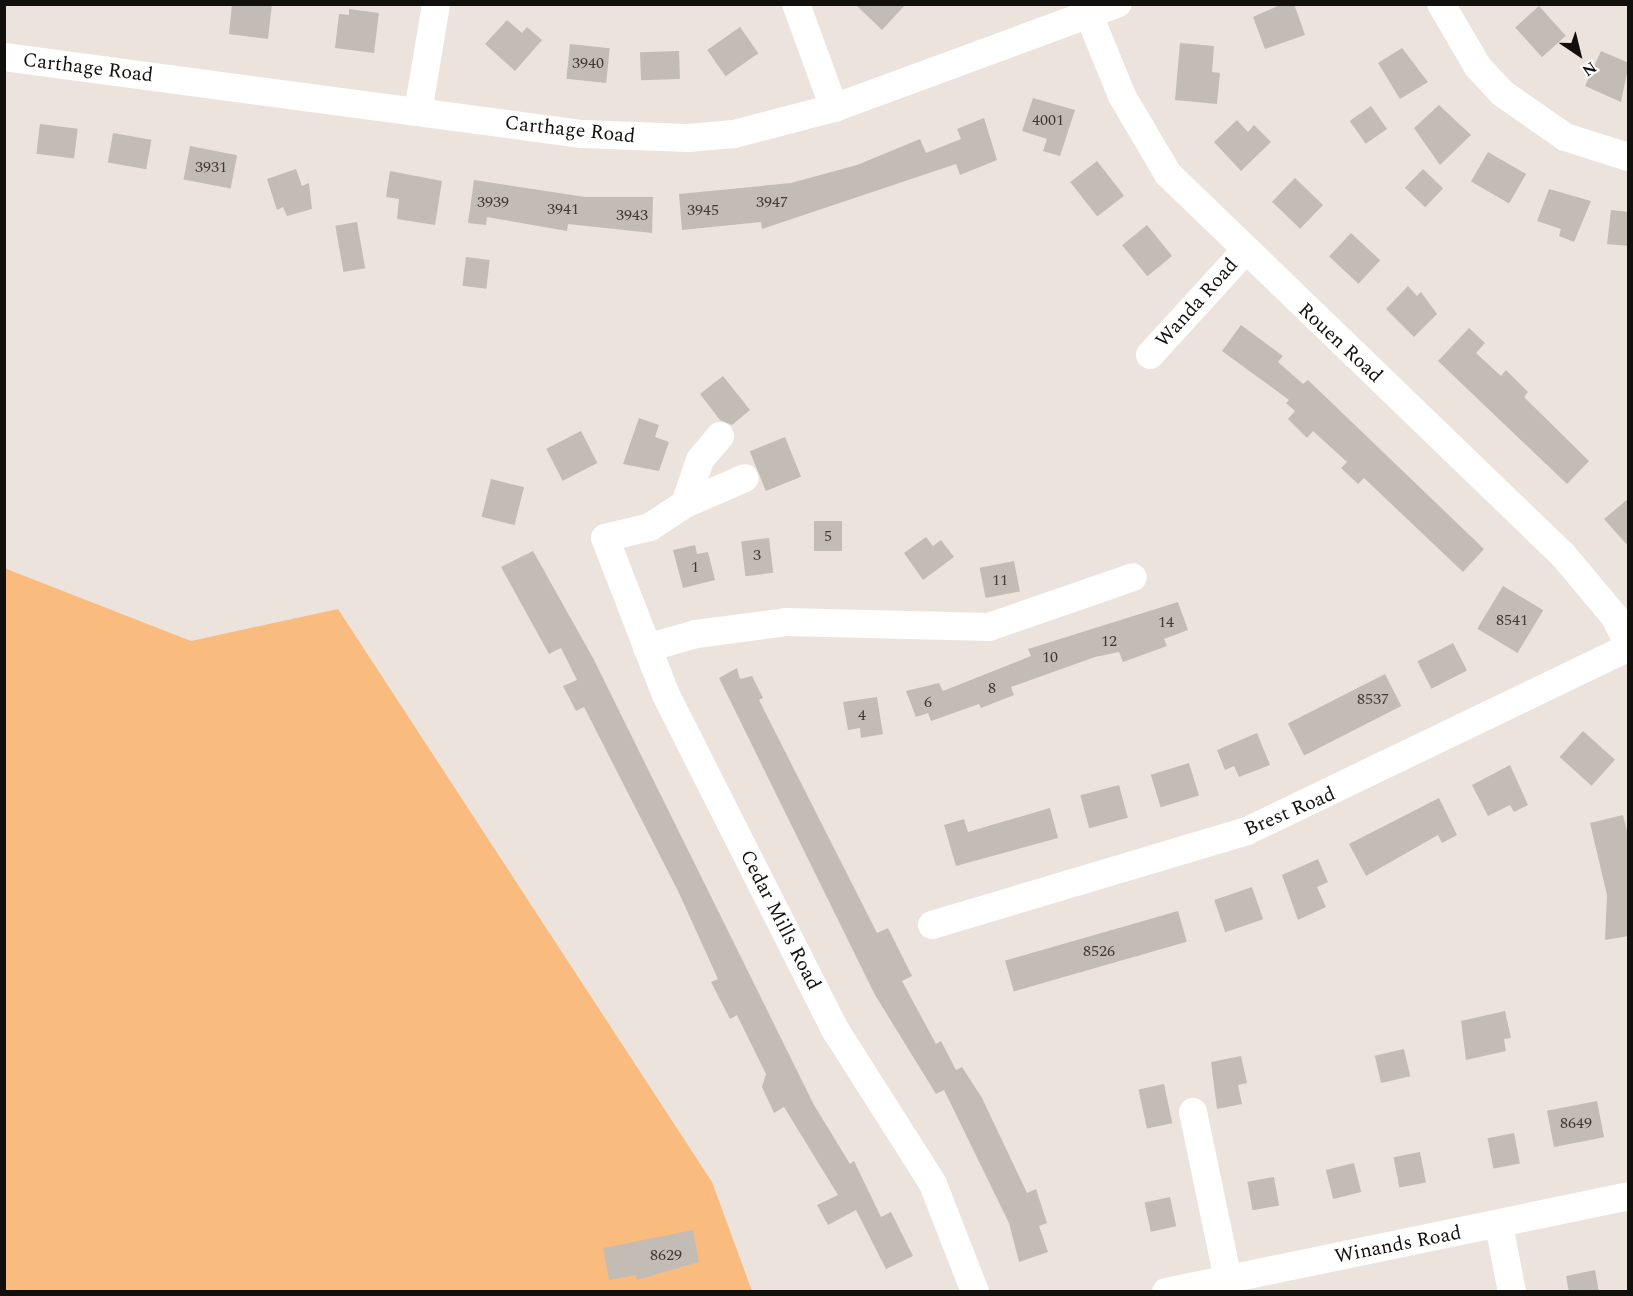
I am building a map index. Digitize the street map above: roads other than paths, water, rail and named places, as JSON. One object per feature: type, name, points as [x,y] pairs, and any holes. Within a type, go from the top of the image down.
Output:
[{"type":"street","points":[[418,112],[435,4]]},
{"type":"street","points":[[796,4],[834,108]]},
{"type":"street","name":"Carthage Road","points":[[4,57],[582,134],[688,138],[756,129],[834,108],[1118,4]]},
{"type":"street","points":[[1441,4],[1478,67],[1502,93],[1565,137],[1629,157]]},
{"type":"street","name":"Rouen Road","points":[[1089,15],[1122,96],[1168,174],[1244,252],[1563,555],[1615,617],[1629,646]]},
{"type":"street","name":"Wanda Road","points":[[1150,355],[1244,252]]},
{"type":"street","points":[[685,504],[700,460],[720,436]]},
{"type":"street","points":[[685,504],[745,478]]},
{"type":"street","name":"Cedar Mills Road","points":[[685,504],[650,527],[604,538],[647,648],[836,1031],[933,1184],[975,1292]]},
{"type":"street","points":[[647,648],[738,627],[864,623],[989,627],[1133,577]]},
{"type":"street","name":"Brest Road","points":[[932,925],[1247,831],[1629,646]]},
{"type":"street","points":[[1193,1112],[1228,1279]]},
{"type":"street","name":"Winands Road","points":[[1166,1292],[1499,1225],[1629,1196]]},
{"type":"street","points":[[1499,1225],[1512,1292]]}]
